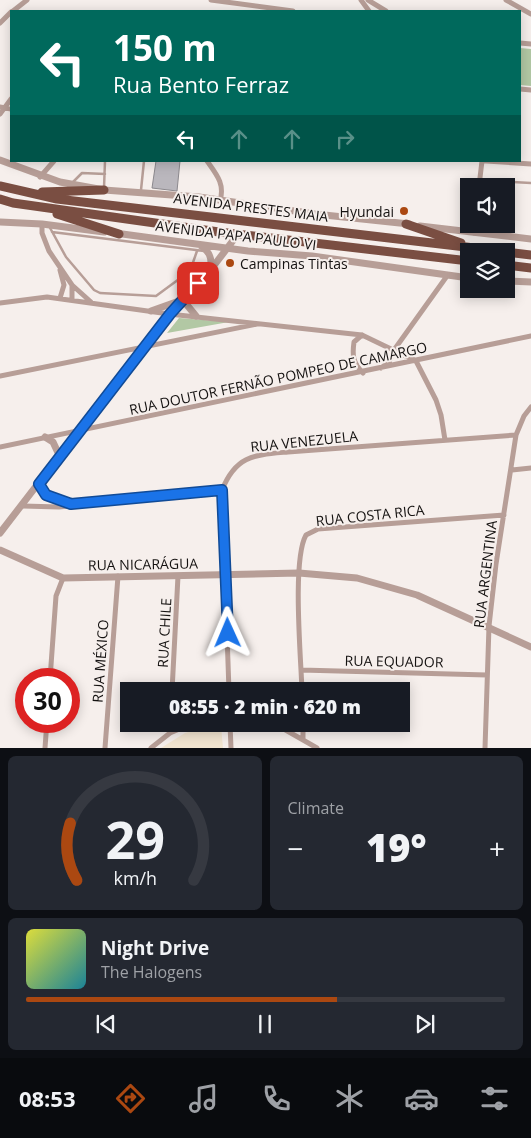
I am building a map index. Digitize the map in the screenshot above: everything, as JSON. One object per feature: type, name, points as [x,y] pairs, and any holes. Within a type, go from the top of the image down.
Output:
[{"type":"highway","name":"AVENIDA PRESTES MAIA","points":[[0,186],[57,199],[460,247]]},
{"type":"highway","points":[[14,189],[50,192],[104,190]]},
{"type":"highway","name":"AVENIDA PRESTES MAIA","points":[[0,199],[13,203],[238,234],[460,260]]},
{"type":"highway","points":[[13,203],[53,213],[119,234]]},
{"type":"highway","points":[[406,224],[460,243]]},
{"type":"highway","points":[[515,253],[531,255]]},
{"type":"highway","points":[[515,266],[531,268]]},
{"type":"street","points":[[15,10],[28,0]]},
{"type":"street","points":[[211,0],[286,10]]},
{"type":"street","points":[[368,0],[384,10]]},
{"type":"street","points":[[506,0],[531,14]]},
{"type":"street","points":[[0,23],[10,14]]},
{"type":"street","points":[[0,114],[2,108]]},
{"type":"street","points":[[0,160],[40,177],[104,190],[141,192],[220,201],[460,231]]},
{"type":"street","points":[[40,177],[53,162]]},
{"type":"street","points":[[208,162],[222,185],[220,201]]},
{"type":"street","points":[[480,178],[482,162]]},
{"type":"street","points":[[501,162],[531,164]]},
{"type":"street","name":"AVENIDA PAPA PAULO VI","points":[[0,222],[119,234],[197,247],[312,256],[460,277]]},
{"type":"street","points":[[48,227],[45,242],[58,265],[72,285],[91,302]]},
{"type":"street","points":[[474,233],[531,239]]},
{"type":"street","points":[[0,533],[23,506],[170,314],[209,272],[238,234]]},
{"type":"street","points":[[197,247],[208,250],[212,262],[209,272]]},
{"type":"street","points":[[58,265],[64,284],[60,298]]},
{"type":"street","points":[[378,370],[389,362],[394,350],[447,276]]},
{"type":"street","points":[[515,281],[531,282]]},
{"type":"street","points":[[72,285],[72,300]]},
{"type":"street","points":[[151,311],[170,305],[187,295]]},
{"type":"street","points":[[187,295],[187,305],[196,316]]},
{"type":"street","points":[[0,303],[31,297],[60,298],[170,314],[362,335],[416,361],[436,400],[441,415],[445,440]]},
{"type":"street","points":[[0,376],[264,323]]},
{"type":"street","points":[[362,335],[354,342],[352,357],[354,363],[363,372]]},
{"type":"street","name":"RUA DOUTOR FERNÃO POMPEO DE CAMARGO","points":[[0,447],[378,370],[531,336]]},
{"type":"street","name":"RUA ARGENTINA","points":[[485,748],[489,626],[516,435],[524,416],[531,407]]},
{"type":"street","name":"RUA VENEZUELA","points":[[222,490],[227,477],[239,463],[259,455],[516,435]]},
{"type":"street","points":[[45,438],[53,442],[60,457]]},
{"type":"street","points":[[512,470],[531,468]]},
{"type":"street","points":[[39,484],[46,495],[71,504]]},
{"type":"street","points":[[23,506],[49,507],[222,490],[229,682]]},
{"type":"street","name":"RUA COSTA RICA","points":[[302,682],[299,573],[302,542],[312,530],[504,515]]},
{"type":"street","points":[[0,552],[63,578],[56,596],[51,668]]},
{"type":"street","name":"RUA NICARÁGUA","points":[[63,578],[299,573],[375,581],[418,595],[489,626],[531,647]]},
{"type":"street","name":"RUA MÉXICO","points":[[105,748],[118,576]]},
{"type":"street","name":"RUA CHILE","points":[[172,682],[178,576]]},
{"type":"street","name":"RUA EQUADOR","points":[[301,670],[487,675]]},
{"type":"street","points":[[230,732],[231,748]]},
{"type":"street","points":[[291,732],[317,748]]},
{"type":"street","points":[[303,732],[303,738]]},
{"type":"street","points":[[45,748],[46,733]]},
{"type":"street","points":[[151,748],[170,733]]},
{"type":"lane","points":[[104,190],[105,162]]},
{"type":"lane","points":[[141,192],[144,162]]},
{"type":"lane","points":[[71,184],[82,173],[105,174]]},
{"type":"lane","points":[[515,182],[531,183]]},
{"type":"lane","points":[[48,227],[197,247],[190,271],[156,296],[100,293],[88,286],[66,257],[48,227]]},
{"type":"shaded area","points":[[222,732],[223,748],[161,748],[185,733]]},
{"type":"green space","points":[[521,48],[531,49],[531,86],[521,85]]},
{"type":"green space","points":[[179,318],[229,322],[167,333]]},
{"type":"building","points":[[156,162],[180,162],[177,191],[152,188]]},
{"type":"place","name":"Hyundai","points":[[404,211]]},
{"type":"place","name":"Campinas Tintas","points":[[230,263]]},
{"type":"route","points":[[198,283],[170,314],[39,484],[46,495],[71,504],[222,490],[228,633]]}]
